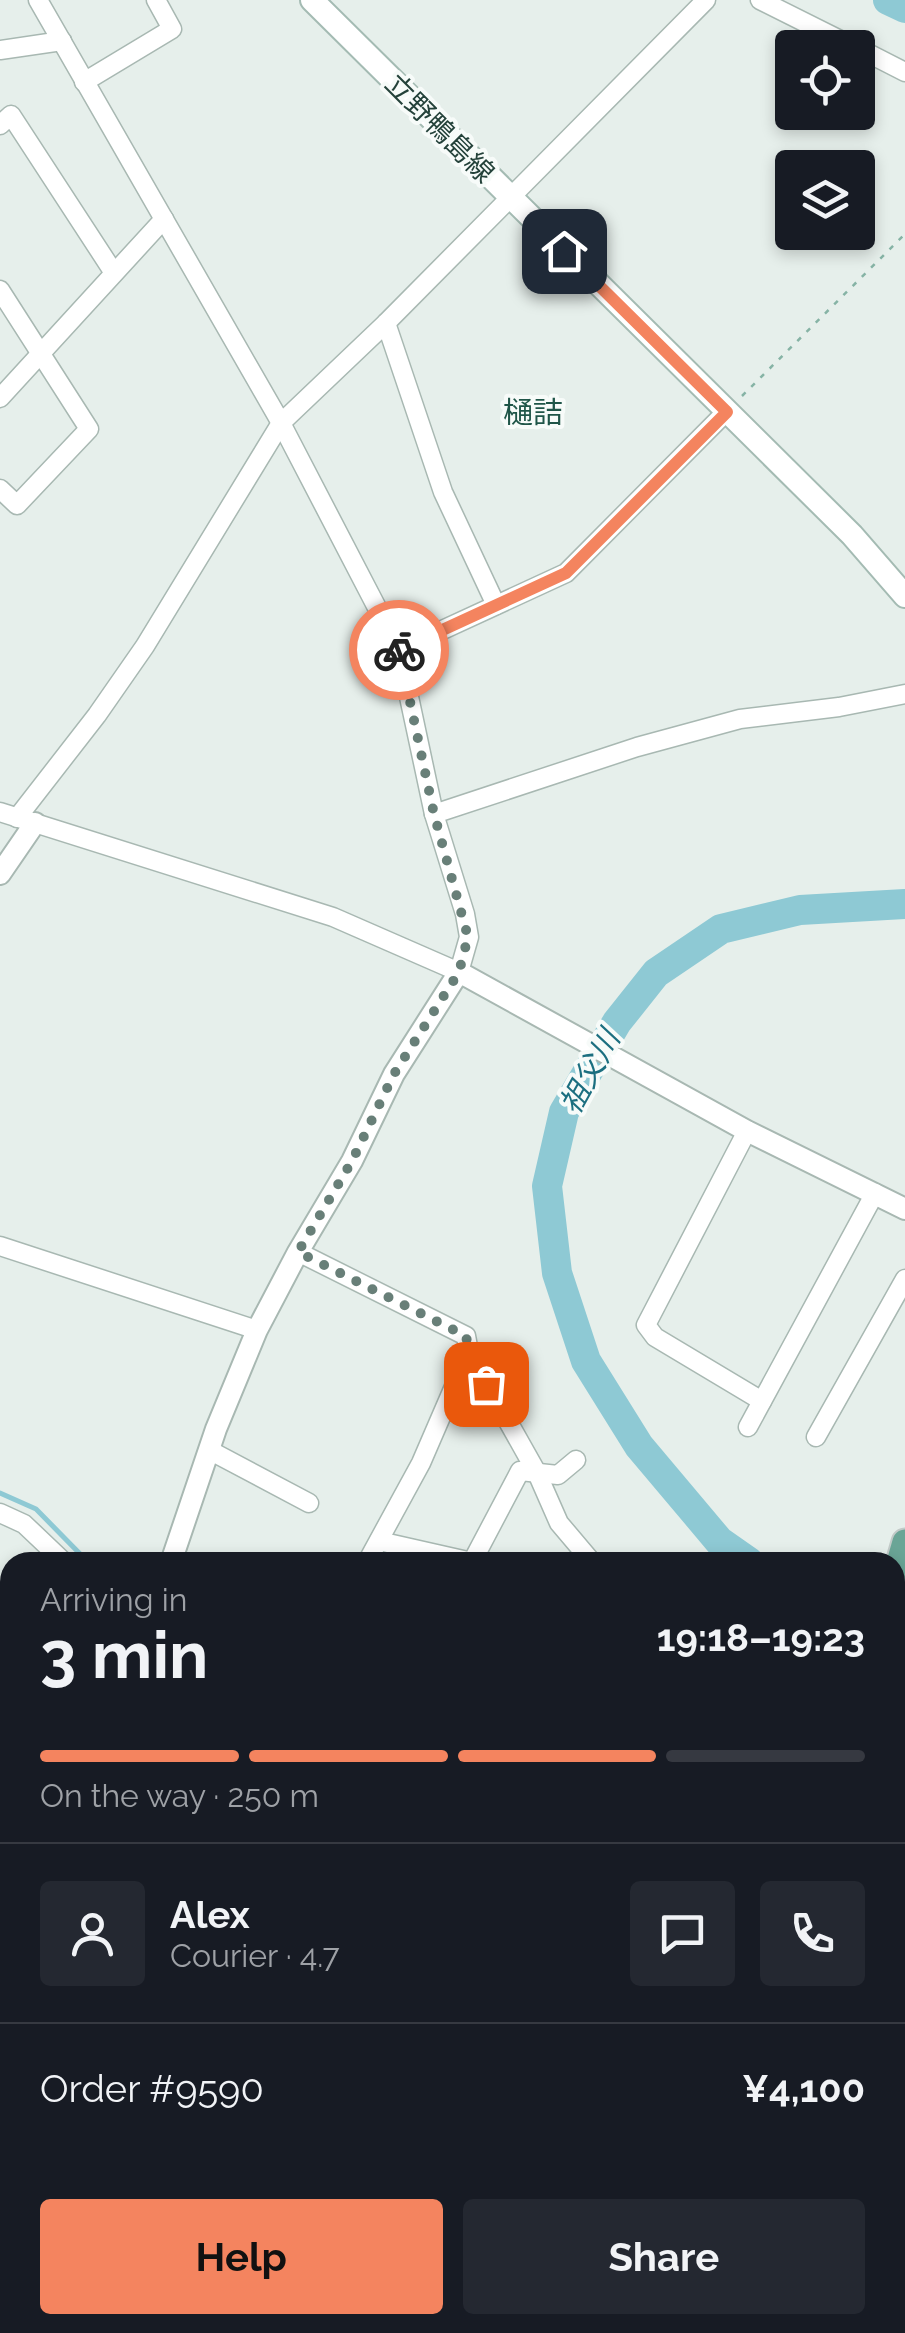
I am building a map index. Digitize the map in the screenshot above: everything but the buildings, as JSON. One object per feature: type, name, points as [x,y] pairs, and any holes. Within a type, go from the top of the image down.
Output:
[{"type":"main road","name":"立野鴨島線","points":[[312,0],[852,535],[905,596]]},
{"type":"street","points":[[38,0],[280,423],[399,650],[434,814],[468,937],[459,972],[394,1074],[352,1161],[257,1330],[209,1450],[174,1552]]},
{"type":"street","points":[[84,82],[172,28],[156,0]]},
{"type":"street","points":[[0,874],[17,818],[97,715],[144,646],[280,423],[386,322],[706,0]]},
{"type":"street","points":[[760,0],[821,30]]},
{"type":"street","points":[[0,50],[62,41]]},
{"type":"street","points":[[875,57],[905,72]]},
{"type":"street","points":[[0,125],[11,116],[114,274]]},
{"type":"street","points":[[0,398],[164,219]]},
{"type":"street","points":[[0,290],[90,429],[16,505],[0,489]]},
{"type":"street","points":[[386,322],[442,492],[496,605]]},
{"type":"street","points":[[399,650],[566,573],[727,412]]},
{"type":"street","points":[[434,814],[637,747],[740,718],[838,707],[905,694]]},
{"type":"street","points":[[17,818],[333,917],[459,972],[747,1131],[905,1209]]},
{"type":"street","points":[[747,1131],[646,1325],[655,1337],[762,1401]]},
{"type":"street","points":[[748,1427],[874,1193]]},
{"type":"street","points":[[0,1246],[257,1330]]},
{"type":"street","points":[[298,1252],[466,1336],[469,1352],[538,1473],[559,1523],[584,1552]]},
{"type":"street","points":[[816,1437],[905,1279]]},
{"type":"street","points":[[372,1552],[421,1462],[469,1352]]},
{"type":"street","points":[[209,1450],[309,1502]]},
{"type":"street","points":[[477,1552],[520,1471],[558,1475],[576,1460]]},
{"type":"street","points":[[0,1513],[24,1524],[53,1552]]},
{"type":"street","points":[[379,1540],[430,1552]]},
{"type":"path","points":[[727,412],[905,234]]},
{"type":"waterway","name":"祖父川","points":[[888,0],[905,8]]},
{"type":"waterway","name":"祖父川","points":[[735,1552],[719,1541],[639,1446],[586,1361],[557,1273],[547,1186],[564,1112],[617,1022],[656,973],[721,929],[800,910],[905,904]]},
{"type":"waterway","points":[[0,1493],[36,1509],[78,1552]]},
{"type":"way so far","points":[[399,650],[434,814],[465,914],[468,937],[459,972],[394,1074],[352,1161],[298,1252],[466,1336],[469,1352],[486,1384]]},
{"type":"district","name":"樋詰","points":[[533,413]]},
{"type":"route","points":[[399,650],[566,573],[727,412],[564,251]]}]
